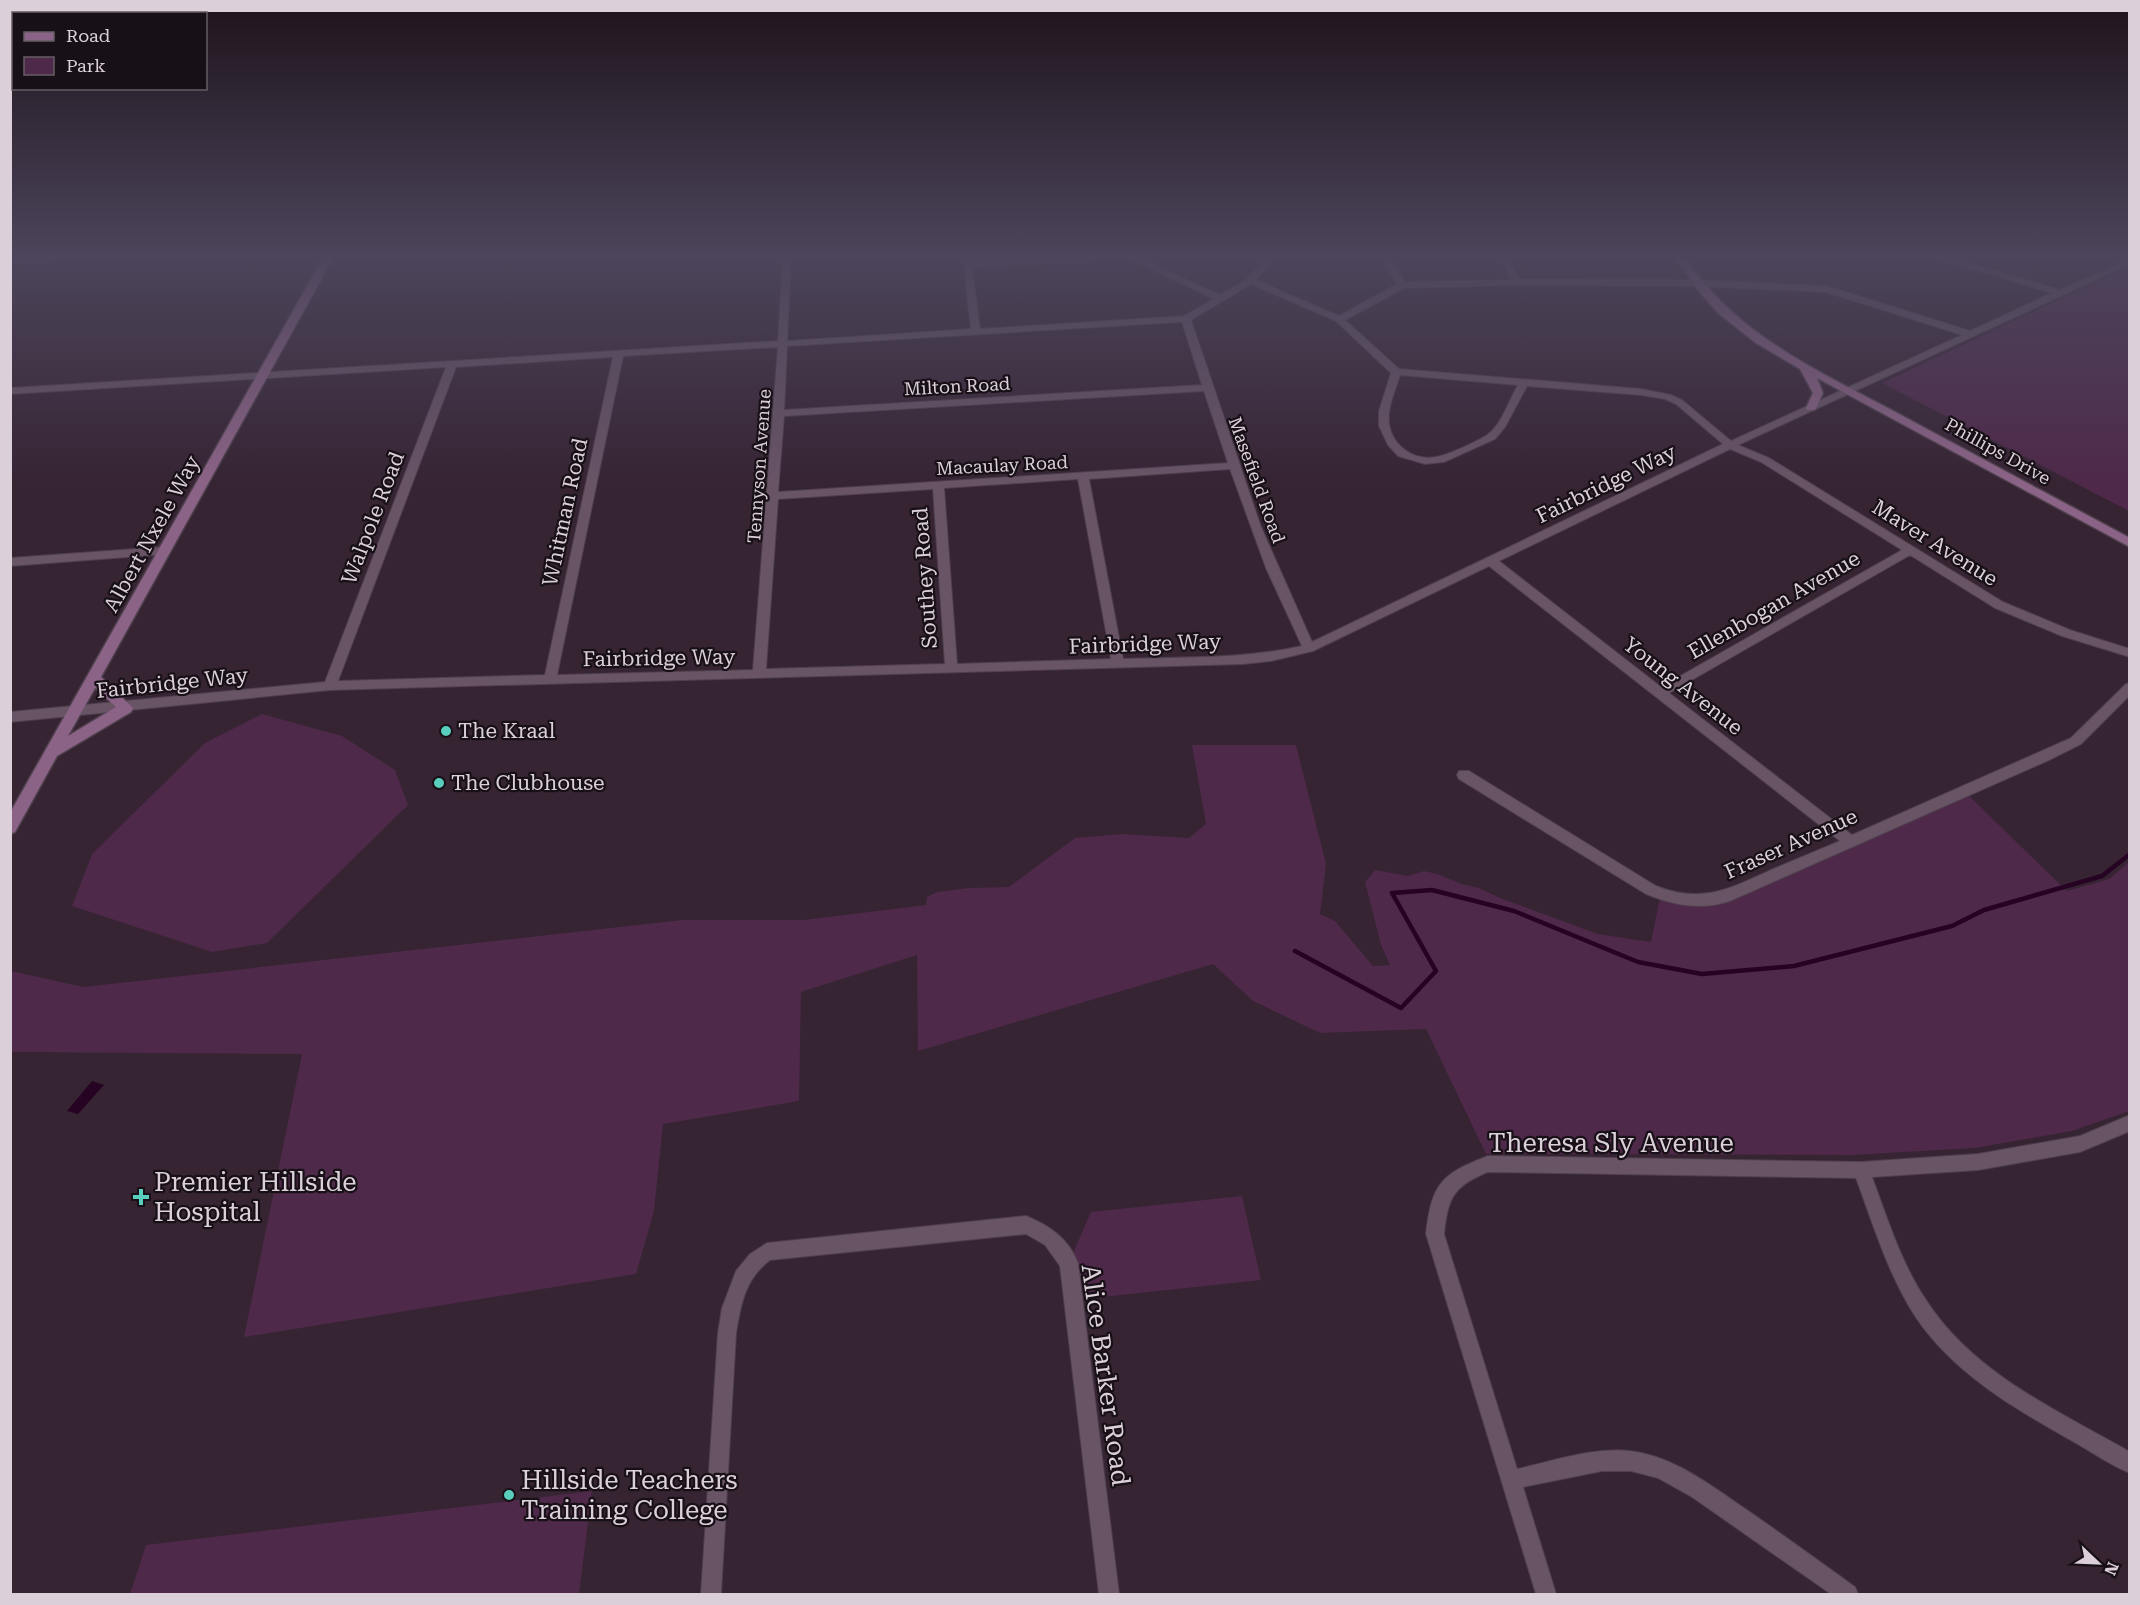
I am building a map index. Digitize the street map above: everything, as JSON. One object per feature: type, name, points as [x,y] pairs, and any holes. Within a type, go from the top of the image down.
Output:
[{"type":"main road","name":"Albert Nxele Way","points":[[10,828],[286,333]]},
{"type":"main road","points":[[1748,333],[1799,365],[1817,387],[1817,398],[1811,408]]},
{"type":"main road","name":"Phillips Drive","points":[[1799,365],[1850,390],[2130,543]]},
{"type":"main road","points":[[52,753],[126,708],[93,678]]},
{"type":"street","name":"Tennyson Avenue","points":[[759,675],[774,496],[783,333]]},
{"type":"street","points":[[10,391],[933,333]]},
{"type":"street","name":"Masefield Road","points":[[1190,333],[1232,466],[1281,592],[1309,648]]},
{"type":"street","points":[[1354,333],[1396,372],[1383,411],[1384,426],[1393,445],[1402,454],[1425,461],[1440,460],[1491,436],[1500,427],[1524,382]]},
{"type":"street","name":"Fairbridge Way","points":[[10,717],[126,708],[330,686],[1118,664],[1271,657],[1309,648],[1730,445],[1972,334]]},
{"type":"street","name":"Whitman Road","points":[[550,680],[619,352]]},
{"type":"street","name":"Walpole Road","points":[[330,686],[452,364]]},
{"type":"street","name":"Maver Avenue","points":[[1396,372],[1641,392],[1679,402],[1730,445],[1765,460],[1999,605],[2058,630],[2130,653]]},
{"type":"street","name":"Milton Road","points":[[779,413],[1208,388]]},
{"type":"street","name":"Macaulay Road","points":[[774,496],[1232,466]]},
{"type":"street","points":[[1083,477],[1118,664]]},
{"type":"street","name":"Southey Road","points":[[938,484],[951,668]]},
{"type":"street","name":"Ellenbogan Avenue","points":[[1660,693],[1908,550]]},
{"type":"street","points":[[10,562],[163,551]]},
{"type":"street","name":"Young Avenue","points":[[1491,561],[1850,841]]},
{"type":"street","name":"Fraser Avenue","points":[[1464,775],[1651,890],[1674,899],[1698,902],[1725,897],[2042,758],[2076,741],[2130,687]]},
{"type":"street","name":"Theresa Sly Avenue","points":[[1546,1594],[1435,1234],[1441,1196],[1450,1182],[1488,1164],[1861,1170],[1978,1162],[2080,1144],[2130,1123]]},
{"type":"street","points":[[1861,1170],[1898,1266],[1921,1309],[1942,1336],[1986,1376],[2031,1406],[2130,1463]]},
{"type":"street","name":"Alice Barker Road","points":[[711,1594],[728,1333],[734,1292],[745,1270],[768,1252],[1026,1226],[1046,1233],[1056,1242],[1069,1263],[1109,1594]]},
{"type":"street","points":[[1510,1480],[1608,1460],[1631,1461],[1653,1466],[1677,1476],[1704,1493],[1848,1594]]},
{"type":"green space","points":[[1989,333],[2129,333],[2129,511],[1882,383]]},
{"type":"green space","points":[[262,714],[342,736],[395,770],[408,805],[267,943],[212,952],[72,906],[92,854],[205,743]]},
{"type":"green space","points":[[1192,745],[1296,745],[1326,864],[1320,914],[1335,921],[1373,966],[1390,965],[1381,945],[1365,882],[1375,870],[1408,876],[1424,871],[1437,874],[1598,934],[1651,942],[1660,897],[1699,905],[1966,793],[2067,891],[2109,879],[2129,862],[2129,1111],[2072,1131],[1975,1148],[1852,1155],[1486,1154],[1426,1029],[1320,1033],[1253,1001],[1213,964],[918,1051],[917,955],[801,992],[799,1101],[663,1124],[654,1211],[636,1274],[244,1337],[302,1054],[11,1052],[11,971],[83,987],[682,920],[804,920],[926,905],[927,897],[937,892],[1009,887],[1075,838],[1121,834],[1189,838],[1206,824]]},
{"type":"green space","points":[[1242,1196],[1261,1280],[1083,1299],[1073,1253],[1091,1212]]},
{"type":"green space","points":[[592,1491],[579,1594],[130,1594],[146,1545]]},
{"type":"shaded area","points":[[92,1081],[104,1085],[78,1114],[67,1111]]},
{"type":"waterway","points":[[1295,951],[1401,1008],[1436,971],[1392,893],[1432,890],[1514,911],[1638,962],[1702,974],[1794,966],[1952,926],[1984,910],[2102,876],[2130,854]]},
{"type":"place","name":"The Kraal","points":[[446,731]]},
{"type":"place","name":"The Clubhouse","points":[[439,783]]},
{"type":"place","name":"Premier Hillside Hospital","points":[[141,1197]]},
{"type":"place","name":"Hillside Teachers Training College","points":[[509,1495]]}]
